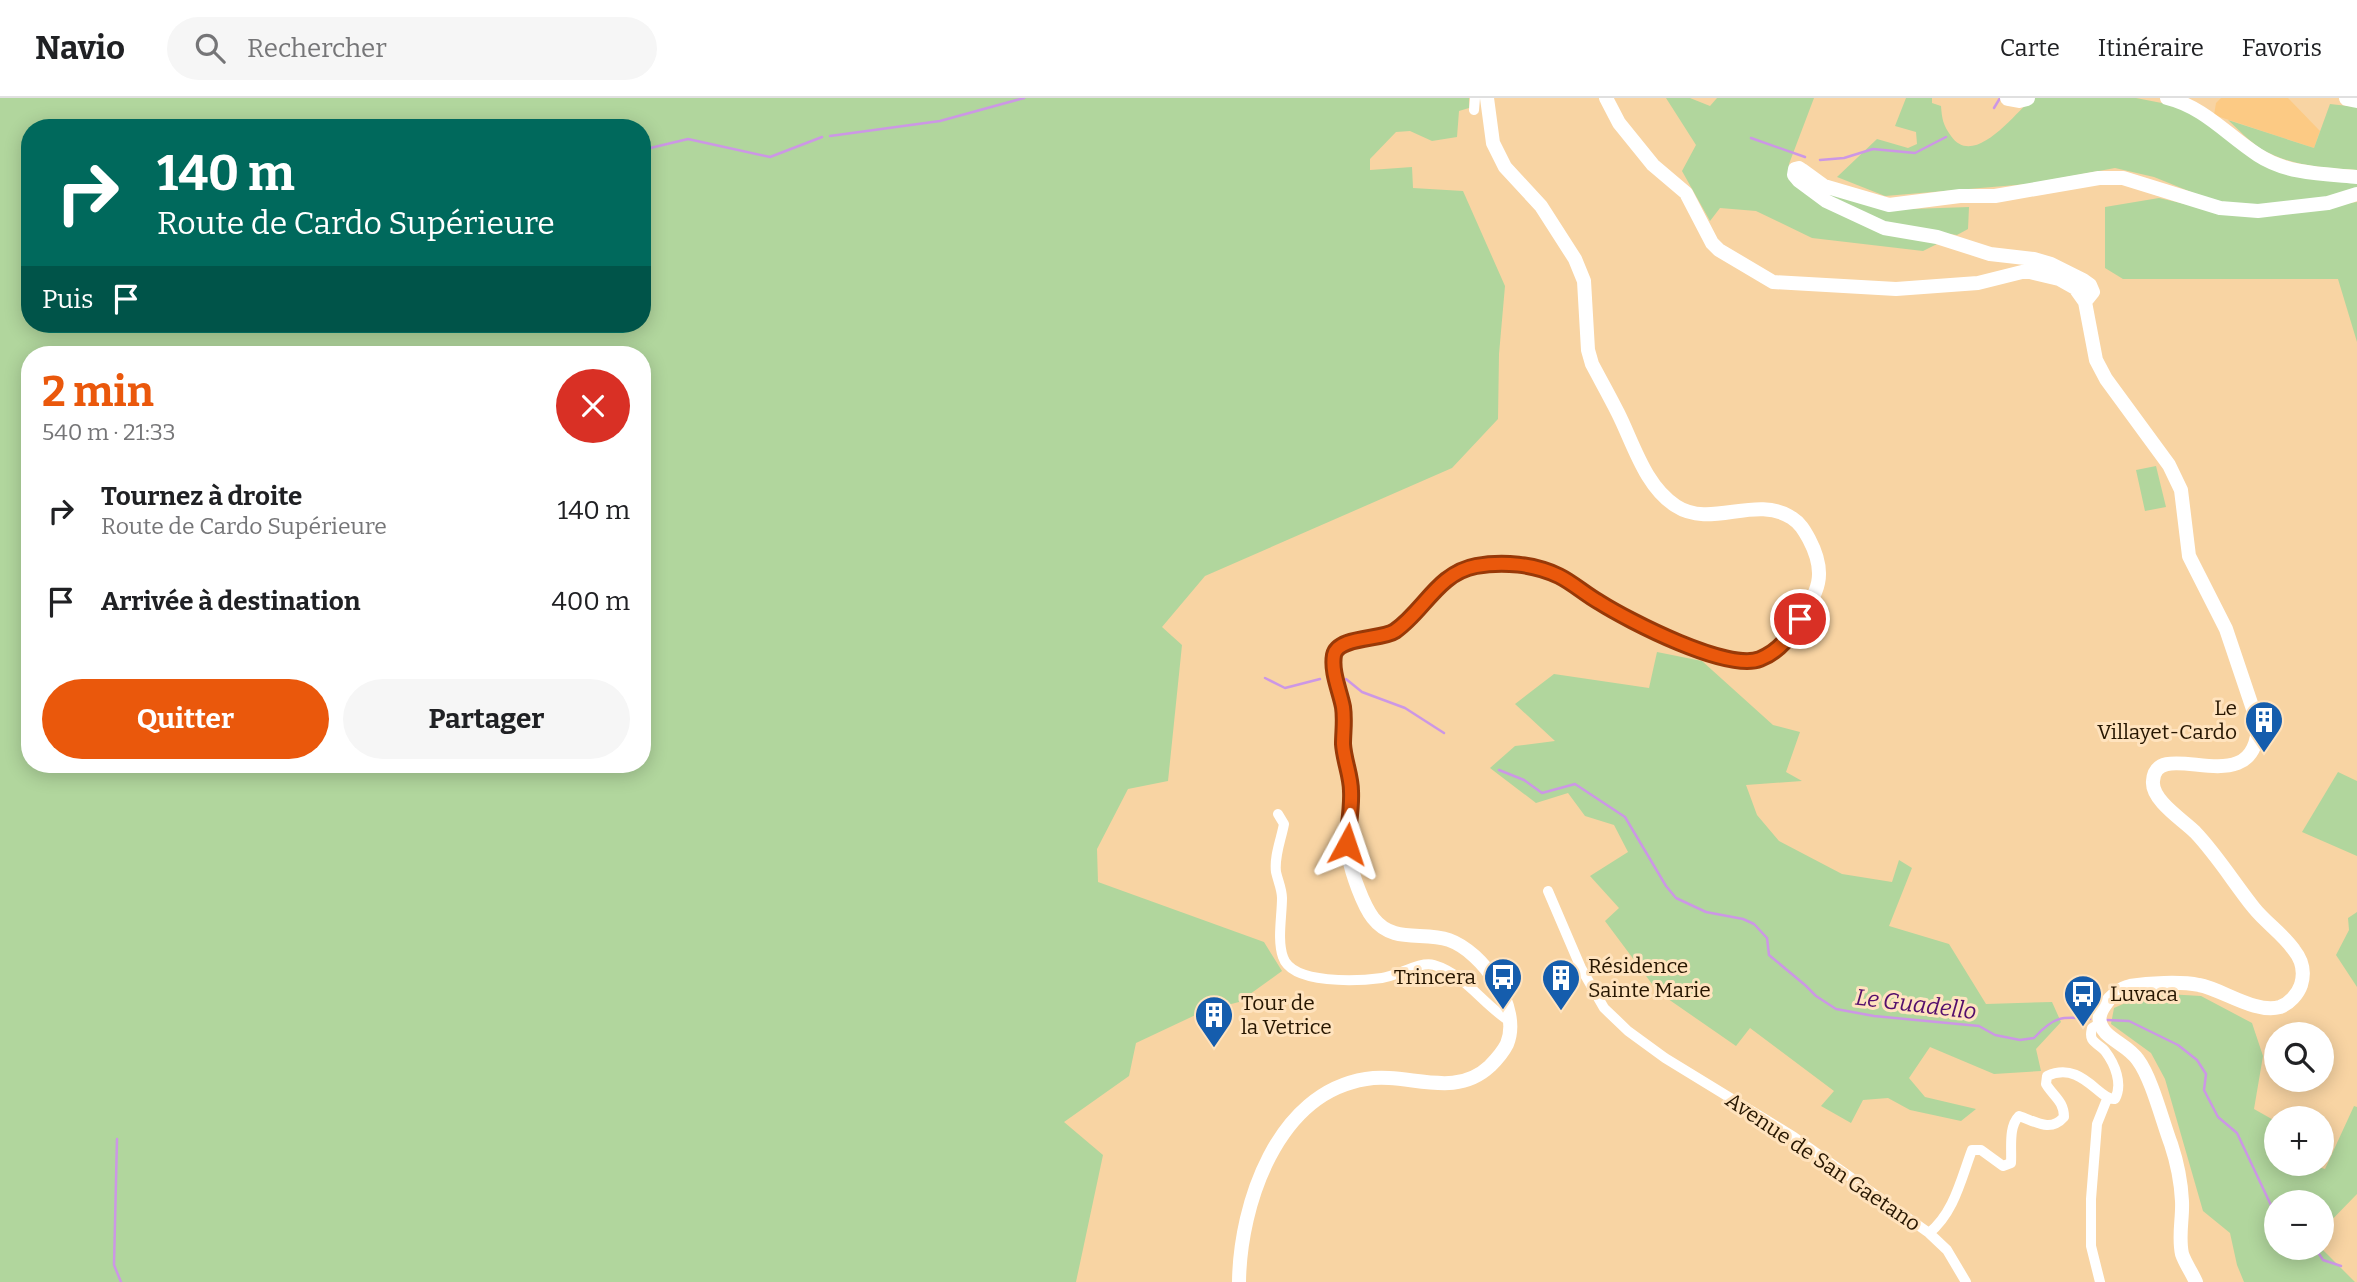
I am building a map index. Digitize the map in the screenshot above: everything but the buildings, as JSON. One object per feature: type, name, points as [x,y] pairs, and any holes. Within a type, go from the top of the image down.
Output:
[{"type":"main road","points":[[2347,98],[2357,100]]},
{"type":"street","points":[[1239,1282],[1239,1263],[1263,1167],[1284,1131],[1297,1117],[1323,1096],[1349,1082],[1373,1078],[1446,1085],[1469,1079],[1486,1070],[1502,1053],[1509,1039],[1511,1013],[1479,960],[1461,945],[1443,938],[1399,936],[1382,927],[1370,915],[1350,865],[1347,844],[1352,790],[1343,747],[1343,708],[1334,655],[1337,649],[1347,643],[1392,634],[1451,576],[1474,566],[1505,563],[1536,568],[1560,576],[1600,603],[1670,638],[1698,650],[1745,663],[1759,660],[1774,652],[1786,641],[1817,590],[1821,572],[1817,555],[1802,526],[1788,515],[1762,508],[1691,514],[1671,503],[1652,484],[1592,364],[1588,350],[1584,281],[1575,259],[1541,206],[1505,167],[1493,143],[1487,98]]},
{"type":"street","points":[[1606,98],[1619,123],[1653,165],[1686,193],[1712,243],[1719,250],[1773,282],[1896,289],[1978,283],[2026,271],[2059,279],[2075,288],[2085,302],[2096,360],[2122,403],[2169,465],[2181,490],[2189,556],[2226,629],[2258,724],[2258,738],[2254,750],[2246,758],[2227,767],[2174,763],[2164,765],[2155,772],[2152,782],[2156,794],[2196,833],[2256,910],[2294,949],[2304,972],[2300,987],[2291,1000],[2279,1007],[2256,1005],[2199,985],[2172,984],[2127,987],[2110,998],[2099,1013],[2099,1024],[2129,1049],[2145,1071],[2177,1161],[2182,1201],[2183,1255],[2196,1282]]},
{"type":"street","points":[[2167,98],[2192,106],[2259,156],[2285,167],[2315,174],[2357,177]]},
{"type":"street","points":[[2085,302],[2093,292],[2090,285],[2051,264],[2035,259],[1990,254],[1937,237],[1884,228],[1826,201],[1799,181],[1794,175],[1795,169],[1799,168],[1825,186],[1889,205],[1960,196],[1995,196],[2099,178],[2123,178],[2220,208],[2258,211],[2328,203],[2357,194]]},
{"type":"street","points":[[1278,814],[1284,824],[1276,856],[1276,872],[1282,893],[1281,937],[1283,957],[1290,968],[1300,974],[1343,980],[1394,976],[1422,965],[1434,965],[1457,978],[1499,1015],[1511,1022]]},
{"type":"street","name":"Avenue de San Gaetano","points":[[1548,891],[1581,968],[1604,1008],[1628,1031],[1665,1058],[1794,1137],[1929,1233],[1947,1250],[1966,1282]]},
{"type":"street","points":[[1929,1233],[1937,1227],[1954,1200],[1972,1150],[1981,1150],[2003,1166],[2011,1163],[2014,1121],[2019,1116],[2049,1126],[2058,1124],[2064,1117],[2060,1100],[2046,1084],[2047,1076],[2064,1073],[2086,1079],[2107,1099],[2115,1100],[2119,1092],[2116,1069],[2105,1050],[2092,1040],[2090,1035],[2092,1028],[2099,1024]]},
{"type":"street","points":[[2100,1282],[2091,1246],[2091,1199],[2097,1124],[2107,1099]]},
{"type":"shaded area","points":[[2221,98],[2288,98],[2320,131],[2314,148],[2214,115],[2216,103]]},
{"type":"green space","points":[[0,98],[1469,98],[1469,108],[1459,111],[1457,137],[1432,141],[1410,131],[1396,132],[1370,159],[1370,170],[1412,167],[1413,188],[1463,191],[1505,286],[1499,354],[1498,419],[1452,468],[1205,576],[1162,627],[1182,645],[1168,781],[1128,789],[1097,849],[1098,882],[1264,942],[1282,971],[1239,1002],[1204,1011],[1136,1043],[1129,1076],[1064,1122],[1103,1155],[1076,1282],[0,1282]]},
{"type":"green space","points":[[1666,98],[1690,98],[1710,106],[1717,98],[1814,98],[1789,164],[1791,174],[1804,191],[1939,243],[1923,251],[1812,238],[1756,211],[1720,208],[1710,221],[1682,171],[1696,145]]},
{"type":"green space","points":[[1906,98],[1932,98],[1932,103],[1941,106],[1943,122],[1951,136],[1960,144],[1971,146],[1994,135],[2033,98],[2136,98],[2172,105],[2192,111],[2248,154],[2357,180],[2357,188],[2331,198],[2280,204],[2229,205],[2154,177],[2115,168],[2028,184],[1885,196],[1837,177],[1877,139],[1908,148],[1917,144],[1916,132],[1895,126]]},
{"type":"green space","points":[[2330,104],[2357,107],[2357,170],[2296,163],[2272,155],[2248,139],[2228,120],[2314,148]]},
{"type":"green space","points":[[1823,190],[1911,209],[1969,207],[1968,229],[1957,235],[1895,227],[1822,194]]},
{"type":"green space","points":[[2159,198],[2224,213],[2266,214],[2357,202],[2357,342],[2338,279],[2123,279],[2105,268],[2105,207]]},
{"type":"green space","points":[[2156,466],[2166,507],[2145,511],[2136,470]]},
{"type":"green space","points":[[1657,652],[1702,661],[1773,725],[1800,732],[1786,772],[1802,781],[1746,785],[1757,815],[1779,841],[1842,874],[1892,882],[1899,860],[1912,868],[1889,926],[1949,944],[1986,1004],[2052,1002],[2061,1022],[2036,1049],[2041,1071],[1994,1074],[1930,1047],[1909,1078],[1925,1097],[1976,1109],[1961,1121],[1910,1110],[1888,1098],[1863,1100],[1851,1123],[1821,1106],[1834,1091],[1750,1028],[1736,1046],[1658,992],[1605,921],[1619,908],[1590,876],[1628,852],[1614,825],[1585,816],[1568,793],[1536,803],[1490,768],[1515,746],[1555,741],[1515,704],[1554,674],[1649,688]]},
{"type":"green space","points":[[2338,772],[2357,781],[2357,856],[2302,832]]},
{"type":"green space","points":[[2357,912],[2357,987],[2336,955],[2349,930],[2348,918]]},
{"type":"green space","points":[[2167,994],[2201,996],[2252,1023],[2263,1056],[2254,1109],[2264,1115],[2264,1176],[2334,1176],[2334,1149],[2354,1106],[2357,1107],[2357,1194],[2334,1218],[2334,1190],[2264,1190],[2264,1260],[2333,1260],[2355,1282],[2244,1282],[2230,1233],[2203,1211],[2165,1079],[2151,1053],[2111,1024],[2114,1008],[2132,1000]]},
{"type":"waterway","points":[[830,136],[940,121],[1024,98]]},
{"type":"waterway","points":[[1994,108],[2000,98]]},
{"type":"waterway","points":[[651,148],[688,139],[770,157],[822,137]]},
{"type":"waterway","points":[[1820,160],[1844,158],[1873,149],[1915,153],[1946,137]]},
{"type":"waterway","points":[[1751,138],[1805,157]]},
{"type":"waterway","name":"Le Guadello","points":[[1265,678],[1285,688],[1320,679]]},
{"type":"waterway","name":"Le Guadello","points":[[1346,679],[1362,692],[1405,708],[1444,733]]},
{"type":"waterway","name":"Le Guadello","points":[[1499,770],[1524,780],[1542,793],[1575,784],[1625,817],[1676,898],[1706,912],[1743,919],[1754,924],[1767,938],[1769,955],[1816,996],[1836,1009],[1874,1016],[1979,1026],[1995,1035],[2020,1040],[2034,1038],[2047,1025],[2059,1019],[2090,1019]]},
{"type":"waterway","name":"Le Guadello","points":[[2107,1020],[2129,1021],[2178,1045],[2197,1060],[2206,1074],[2204,1090],[2218,1117],[2237,1133],[2264,1190]]},
{"type":"waterway","points":[[117,1139],[114,1265],[121,1282]]},
{"type":"waterway","name":"Le Guadello","points":[[2323,1260],[2341,1266]]},
{"type":"place","name":"Le Villayet-Cardo","points":[[2264,754]]},
{"type":"place","name":"Trincera","points":[[1503,1011]]},
{"type":"place","name":"Résidence Sainte Marie","points":[[1561,1012]]},
{"type":"place","name":"Luvaca","points":[[2083,1028]]},
{"type":"place","name":"Tour de la Vetrice","points":[[1214,1049]]},
{"type":"route","points":[[1347,844],[1352,790],[1343,747],[1343,708],[1334,655],[1337,649],[1347,643],[1392,634],[1451,576],[1474,566],[1505,563],[1536,568],[1560,576],[1600,603],[1670,638],[1698,650],[1745,663],[1759,660],[1774,652],[1786,641],[1800,619]]}]
